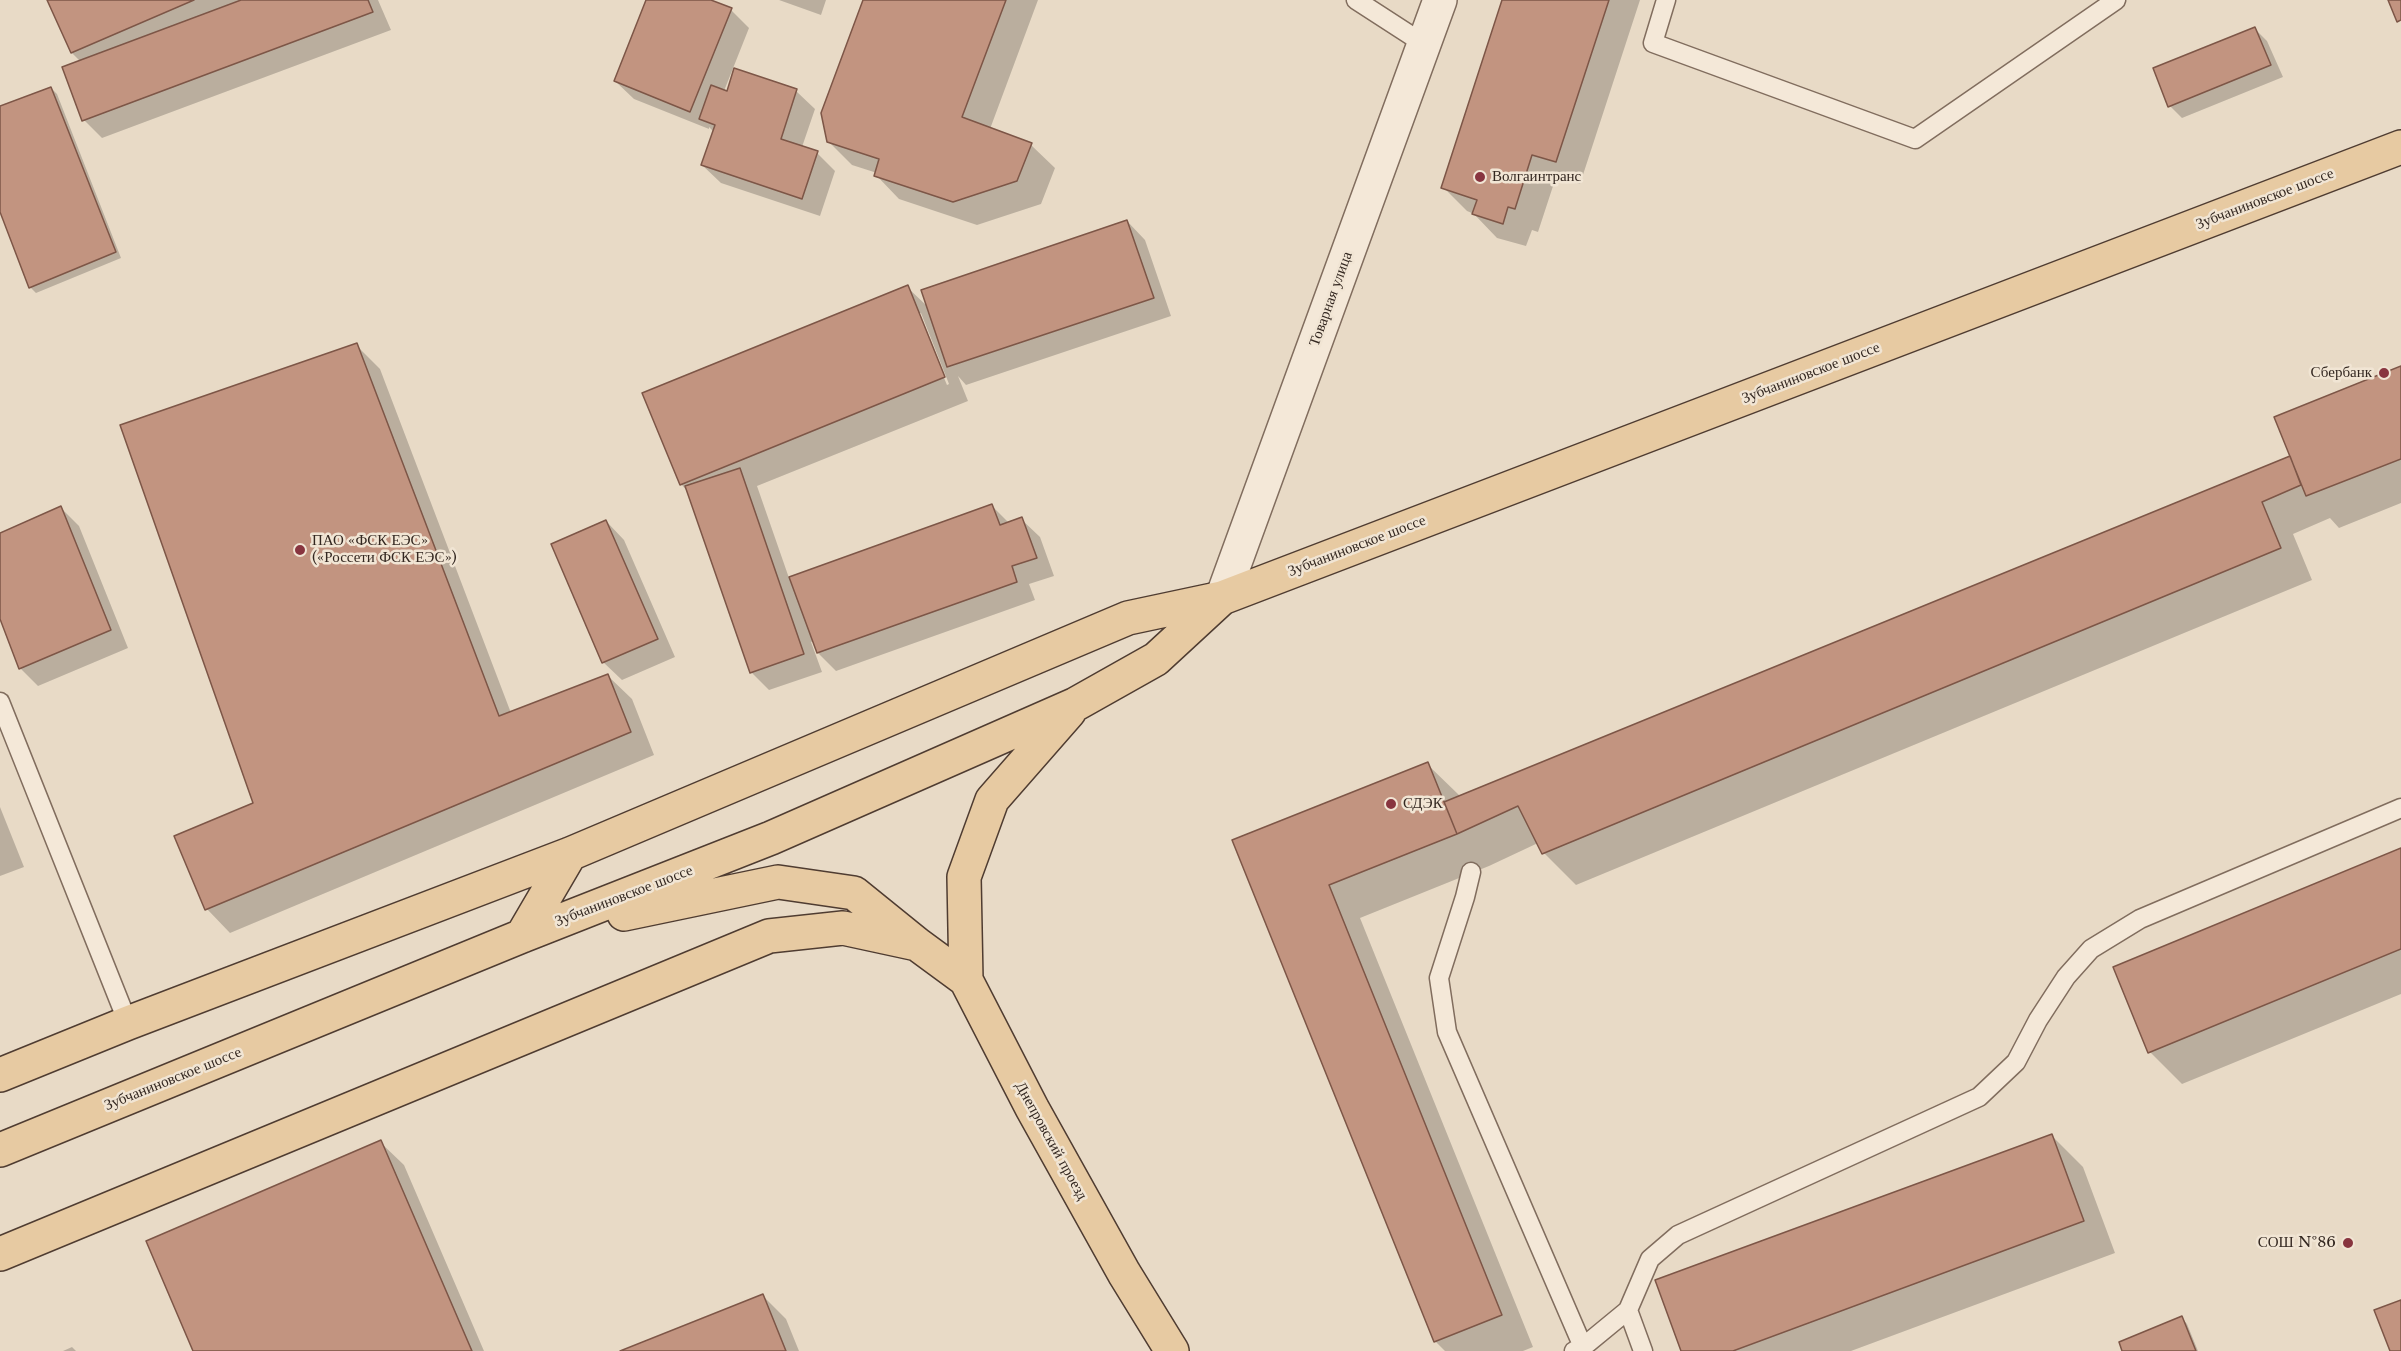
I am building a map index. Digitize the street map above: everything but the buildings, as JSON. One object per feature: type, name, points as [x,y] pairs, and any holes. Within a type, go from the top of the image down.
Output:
[{"type":"main road","name":"Зубчаниновское шоссе","points":[[0,1075],[128,1023],[570,854],[1128,618],[1222,598],[2401,147]]},
{"type":"main road","name":"Зубчаниновское шоссе","points":[[0,1150],[522,936],[771,838],[1076,704],[1156,659],[1222,598]]},
{"type":"main road","points":[[966,980],[964,878],[992,800],[1076,704]]},
{"type":"main road","points":[[522,936],[570,854]]},
{"type":"main road","name":"Днепровский проезд","points":[[522,936],[711,894],[778,882],[854,893],[916,944],[966,980],[1084,1201],[1124,1273],[1172,1351]]},
{"type":"main road","points":[[0,1254],[769,936],[843,928],[916,944]]},
{"type":"street","name":"Товарная улица","points":[[1222,598],[1440,0]]},
{"type":"lane","points":[[1356,0],[1424,44]]},
{"type":"lane","points":[[1666,0],[1653,43],[1915,139],[2116,0]]},
{"type":"lane","points":[[0,702],[128,1023]]},
{"type":"lane","points":[[1471,872],[1438,978],[1446,1032],[1579,1349],[1628,1310],[1650,1258],[1678,1235],[1979,1097],[2016,1062],[2038,1020],[2066,976],[2091,949],[2140,919],[2401,808]]},
{"type":"lane","points":[[1628,1310],[1643,1351]]},
{"type":"place","name":"Волгаинтранс","points":[[1480,177]]},
{"type":"place","name":"Сбербанк","points":[[2384,373]]},
{"type":"place","name":"ПАО «ФСК ЕЭС» («Россети ФСК ЕЭС»)","points":[[300,550]]},
{"type":"place","name":"СДЭК","points":[[1391,804]]},
{"type":"place","name":"СОШ №86","points":[[2348,1243]]}]
